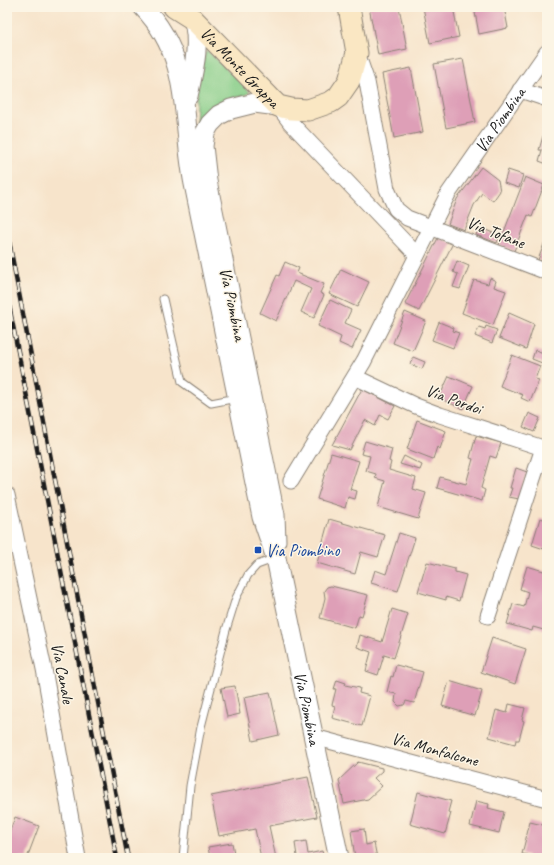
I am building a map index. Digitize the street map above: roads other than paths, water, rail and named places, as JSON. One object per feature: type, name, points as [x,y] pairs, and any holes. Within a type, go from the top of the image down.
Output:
[{"type":"main road","name":"Via Monte Grappa","points":[[174,7],[189,13],[278,106],[291,109],[308,110],[331,102],[338,97],[349,81],[357,53],[349,7]]},
{"type":"street","name":"Via Piombina","points":[[143,7],[161,29],[173,51],[178,66],[186,111],[189,162],[262,518],[276,558],[339,858]]},
{"type":"street","name":"Via Piombina","points":[[186,111],[195,62],[196,29],[189,13]]},
{"type":"street","name":"Via Piombina","points":[[291,481],[355,377],[453,186],[547,52]]},
{"type":"street","name":"Via Tofane","points":[[357,53],[367,82],[387,189],[391,201],[396,209],[403,216],[547,272]]},
{"type":"street","points":[[520,90],[547,99]]},
{"type":"street","name":"Via Piombina","points":[[276,558],[276,515],[207,181],[202,146],[205,133],[210,124],[219,114],[231,109],[255,103],[278,106]]},
{"type":"street","points":[[278,106],[290,122],[417,255]]},
{"type":"street","name":"Via Pordoi","points":[[355,377],[416,406],[440,415],[545,442],[488,616]]},
{"type":"street","name":"Via Canale","points":[[8,501],[44,669],[78,858]]},
{"type":"street","name":"Via Monfalcone","points":[[314,737],[547,799]]},
{"type":"lane","points":[[163,299],[182,382],[211,403],[237,398]]},
{"type":"lane","points":[[183,858],[190,786],[202,720],[226,630],[236,598],[248,575],[257,565],[276,558]]},
{"type":"railway","points":[[7,231],[128,858]]},
{"type":"railway","points":[[7,295],[117,858]]},
{"type":"place","name":"Via Piombino","points":[[258,550]]}]
